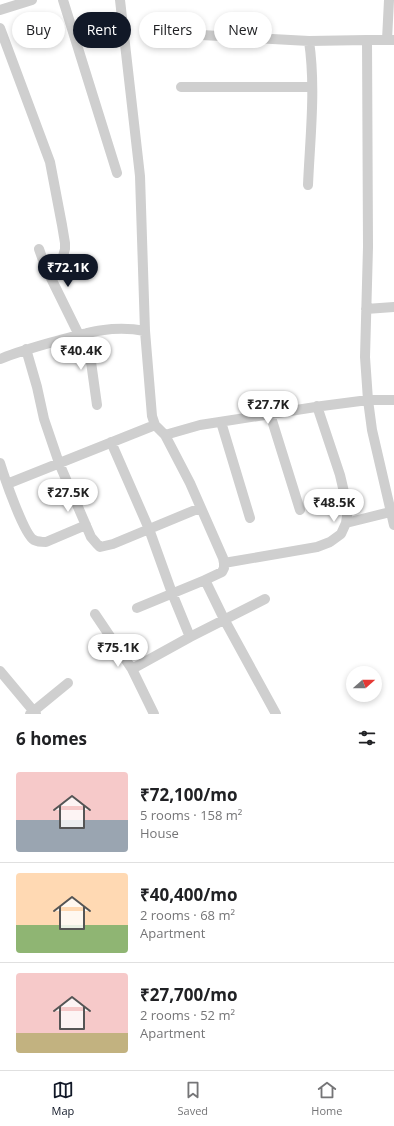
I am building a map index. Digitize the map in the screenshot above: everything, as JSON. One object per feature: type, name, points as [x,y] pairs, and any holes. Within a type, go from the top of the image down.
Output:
[{"type":"street","points":[[0,10],[32,0]]},
{"type":"street","points":[[63,0],[117,173]]},
{"type":"street","points":[[120,0],[140,176],[145,331],[152,416],[155,425],[165,435],[190,483],[224,563],[222,572],[137,608]]},
{"type":"street","points":[[206,35],[309,41],[390,40],[389,0]]},
{"type":"street","points":[[0,28],[50,162],[65,249],[63,256],[46,266]]},
{"type":"street","points":[[367,40],[368,247],[365,357],[372,430],[392,511],[394,525]]},
{"type":"street","points":[[308,185],[312,87],[312,63],[309,41]]},
{"type":"street","points":[[181,88],[312,87]]},
{"type":"street","points":[[39,249],[46,266],[83,334],[97,405]]},
{"type":"street","points":[[366,309],[394,307]]},
{"type":"street","points":[[0,358],[26,349],[106,329],[132,329],[145,331]]},
{"type":"street","points":[[26,349],[44,419],[59,463],[90,537],[96,544],[100,547],[113,544],[200,508]]},
{"type":"street","points":[[165,435],[200,425],[317,406],[368,400],[394,400]]},
{"type":"street","points":[[224,563],[316,547],[330,542],[341,534],[346,523],[348,508],[340,475],[317,406]]},
{"type":"street","points":[[270,414],[300,510]]},
{"type":"street","points":[[221,422],[250,518]]},
{"type":"street","points":[[7,484],[155,425]]},
{"type":"street","points":[[111,442],[149,529],[172,593],[190,637]]},
{"type":"street","points":[[0,463],[25,528],[30,537],[34,540],[46,542],[86,525]]},
{"type":"street","points":[[346,523],[392,511]]},
{"type":"street","points":[[206,580],[224,620],[276,714]]},
{"type":"street","points":[[132,669],[190,637],[265,599]]},
{"type":"street","points":[[95,614],[132,669],[154,714]]},
{"type":"street","points":[[0,671],[33,713],[68,683]]}]
